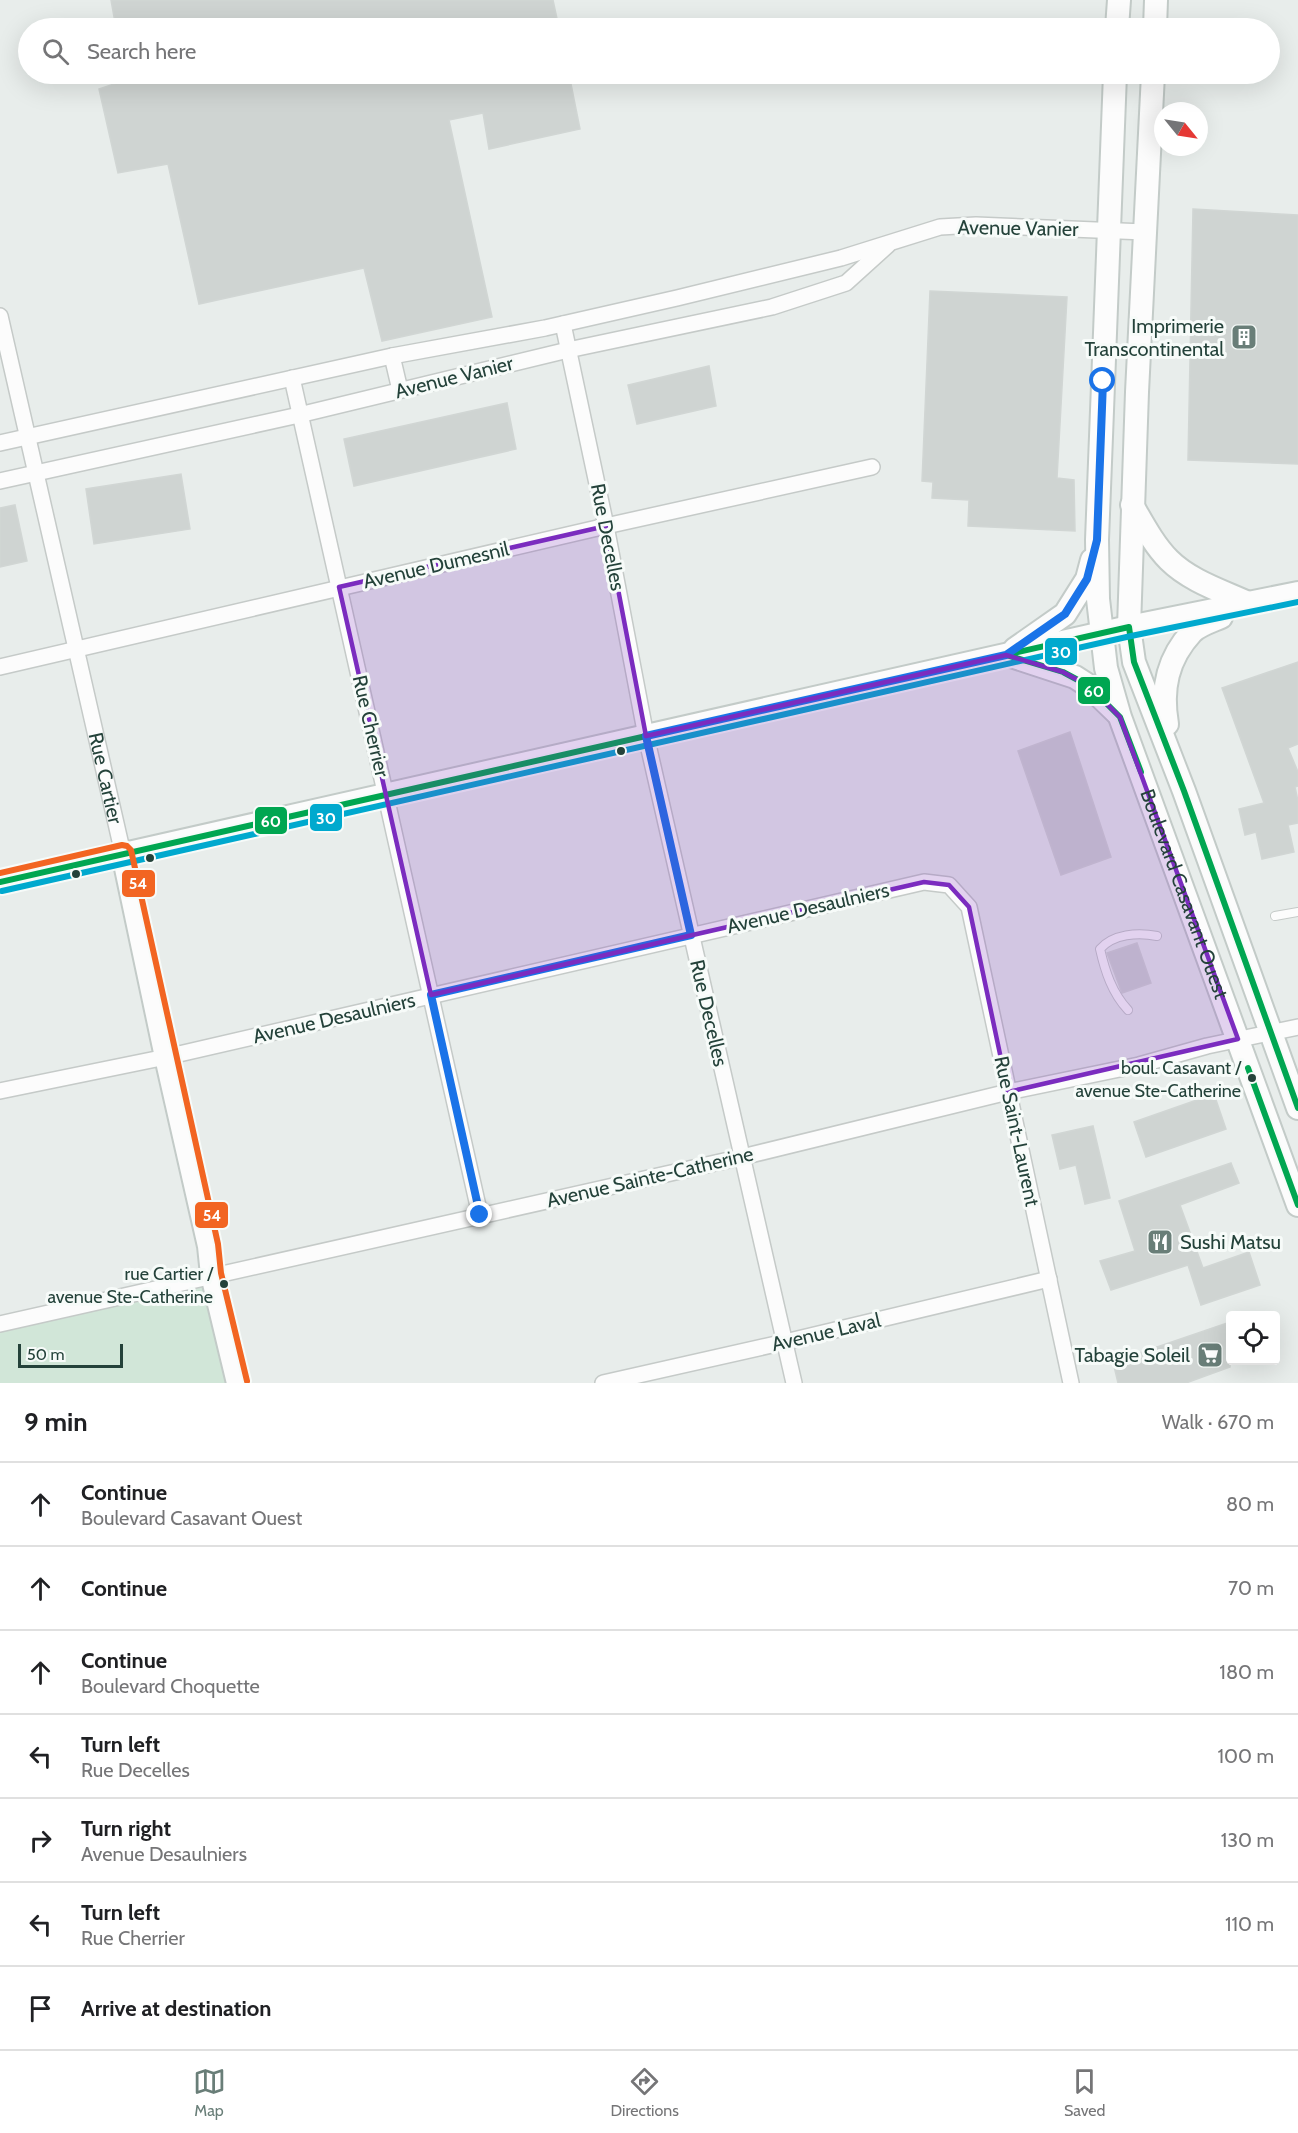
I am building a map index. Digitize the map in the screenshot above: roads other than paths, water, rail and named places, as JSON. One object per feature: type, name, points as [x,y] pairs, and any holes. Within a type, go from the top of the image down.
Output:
[{"type":"main road","points":[[1118,18],[1119,0]]},
{"type":"main road","points":[[1155,18],[1156,0]]},
{"type":"main road","name":"Boulevard Casavant Ouest","points":[[1115,84],[1097,540],[1098,598],[1106,668],[1120,717],[1298,1205]]},
{"type":"main road","name":"Boulevard Casavant Ouest","points":[[1152,84],[1132,505],[1129,627],[1134,662],[1272,1032],[1298,1108]]},
{"type":"main road","points":[[1132,505],[1158,547],[1169,560],[1188,575],[1248,603]]},
{"type":"main road","points":[[1006,655],[1065,614],[1087,579],[1097,540]]},
{"type":"main road","points":[[0,882],[1102,633],[1298,593]]},
{"type":"main road","points":[[1173,764],[1163,692],[1171,666],[1193,631],[1248,603]]},
{"type":"main road","points":[[1006,655],[1076,677],[1089,686],[1120,717]]},
{"type":"main road","name":"Rue Cartier","points":[[123,854],[207,1238],[212,1275],[238,1383]]},
{"type":"street","name":"Avenue Vanier","points":[[0,443],[392,356],[563,324],[677,298],[841,258],[940,227],[957,225],[1145,232]]},
{"type":"street","name":"Avenue Vanier","points":[[0,481],[299,415],[568,350],[772,307],[846,283],[893,241]]},
{"type":"street","points":[[677,298],[679,326]]},
{"type":"street","name":"Rue Cartier","points":[[0,316],[123,854]]},
{"type":"street","name":"Rue Decelles","points":[[563,324],[606,526],[646,736],[794,1383]]},
{"type":"street","points":[[392,356],[400,390]]},
{"type":"street","name":"Rue Cherrier","points":[[292,378],[480,1215]]},
{"type":"street","name":"Avenue Dumesnil","points":[[0,667],[339,587],[872,467]]},
{"type":"street","name":"Avenue Desaulniers","points":[[0,1092],[166,1057],[924,882],[949,885]]},
{"type":"street","name":"Rue Saint-Laurent","points":[[949,885],[969,907],[1071,1383]]},
{"type":"street","name":"Avenue Sainte-Catherine","points":[[0,1324],[742,1157],[1008,1092],[1139,1065],[1298,1026]]},
{"type":"street","name":"Avenue Laval","points":[[603,1383],[1049,1279]]},
{"type":"lane","points":[[1275,916],[1298,912]]},
{"type":"lane","points":[[1128,1010],[1117,999],[1100,949],[1106,942],[1139,932],[1156,936]]},
{"type":"place","name":"Imprimerie Transcontinental","points":[[1244,337]]},
{"type":"place","name":"boul. Casavant / avenue Ste-Catherine","points":[[1252,1078]]},
{"type":"place","name":"Sushi Matsu","points":[[1160,1242]]},
{"type":"place","name":"rue Cartier / avenue Ste-Catherine","points":[[224,1284]]},
{"type":"place","name":"Tabagie Soleil","points":[[1210,1355]]}]
